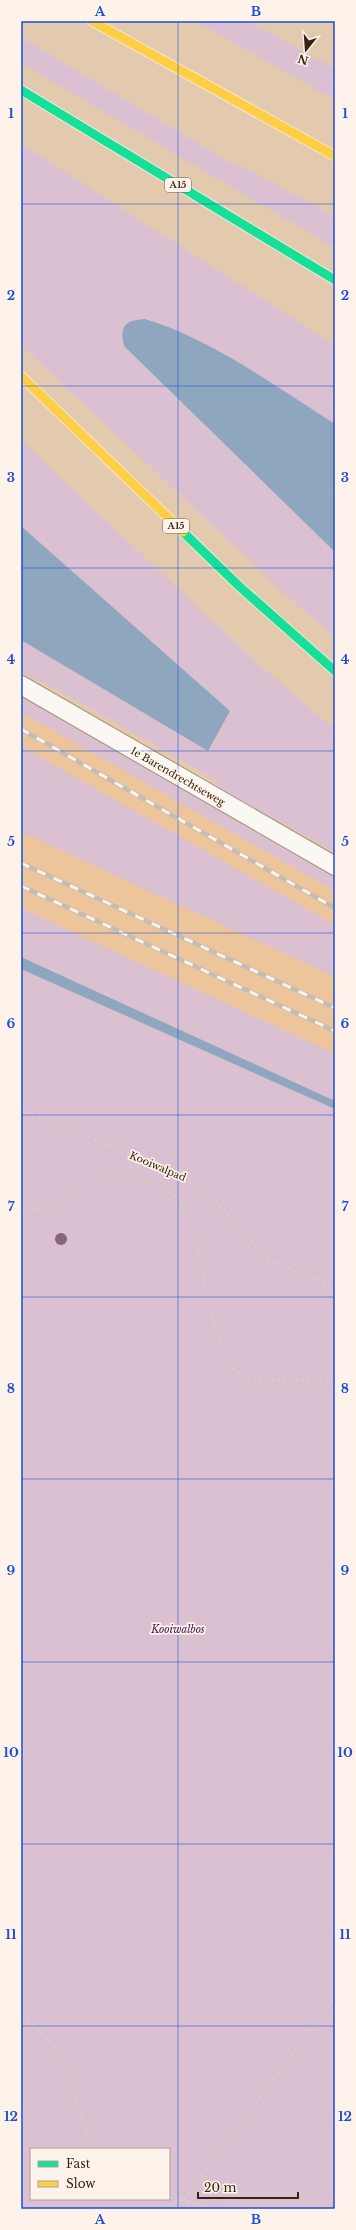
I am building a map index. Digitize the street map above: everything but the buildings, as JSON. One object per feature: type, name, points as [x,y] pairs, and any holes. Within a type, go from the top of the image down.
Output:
[{"type":"highway","points":[[92,21],[335,156]]},
{"type":"highway","name":"A15","points":[[21,90],[335,280]]},
{"type":"highway","name":"A15","points":[[21,376],[240,587],[335,671]]},
{"type":"lane","name":"1e Barendrechtseweg","points":[[21,685],[335,866]]},
{"type":"path","name":"Kooiwalpad","points":[[21,1110],[187,1177],[206,1190],[268,1260],[335,1286]]},
{"type":"path","points":[[134,1174],[141,1159]]},
{"type":"path","points":[[21,1213],[44,1208],[112,1171],[134,1174],[164,1188],[179,1200],[191,1220],[211,1313],[227,1363],[235,1371],[250,1379],[265,1381],[335,1378]]},
{"type":"path","points":[[184,2200],[335,1996]]},
{"type":"path","points":[[21,2019],[30,2022],[57,2049],[93,2148]]},
{"type":"path","points":[[170,2197],[219,2209]]},
{"type":"shaded area","points":[[21,712],[335,891],[335,1054],[21,908]]},
{"type":"green space","points":[[195,21],[249,21],[335,69],[335,100]]},
{"type":"green space","points":[[21,37],[231,163],[250,170],[335,217],[335,248],[21,63]]},
{"type":"green space","points":[[21,144],[335,345],[335,424],[228,358],[160,323],[123,329],[124,346],[335,552],[335,637],[296,604],[21,345]]},
{"type":"green space","points":[[21,440],[256,662],[335,729],[335,852],[220,789],[214,779],[60,691],[21,672],[21,640],[208,751],[230,712],[21,526]]},
{"type":"green space","points":[[21,696],[335,874],[335,891],[21,712]]},
{"type":"green space","points":[[21,746],[335,925],[335,977],[21,832]]},
{"type":"green space","name":"Kooiwalbos","points":[[21,908],[335,1054],[335,2209],[21,2209]]},
{"type":"water","points":[[145,319],[170,328],[219,351],[335,424],[335,552],[124,346],[122,333],[123,328],[129,322]]},
{"type":"water","points":[[21,526],[230,711],[208,751],[21,640]]},
{"type":"water","points":[[21,957],[335,1101],[335,1109],[21,969]]},
{"type":"railway","points":[[21,729],[335,908]]},
{"type":"railway","points":[[21,863],[335,1008]]},
{"type":"railway","points":[[21,886],[335,1031]]},
{"type":"traffic: fast","points":[[21,90],[335,280]]},
{"type":"traffic: fast","points":[[183,532],[240,587],[335,671]]},
{"type":"traffic: slow","points":[[92,21],[335,156]]},
{"type":"traffic: slow","points":[[21,376],[183,532]]}]
